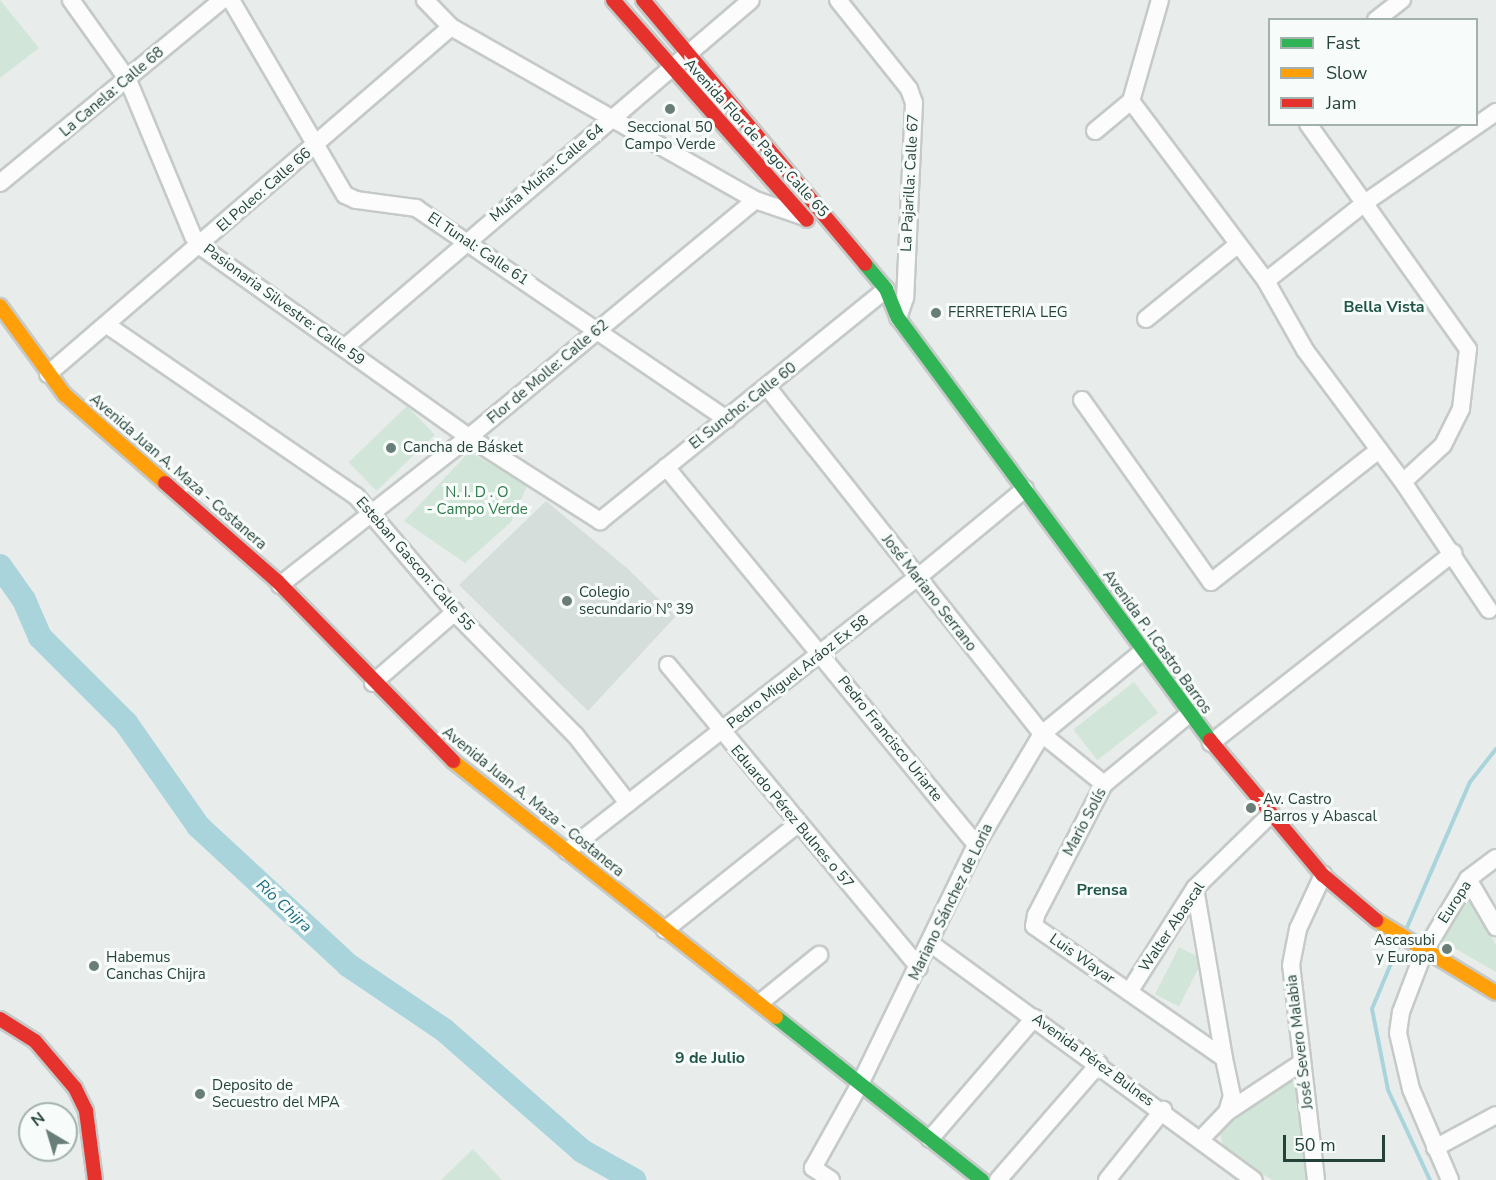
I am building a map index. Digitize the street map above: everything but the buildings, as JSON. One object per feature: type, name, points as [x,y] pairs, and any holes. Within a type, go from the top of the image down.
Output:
[{"type":"street","name":"Pasionaria Silvestre: Calle 59","points":[[71,0],[128,80],[192,236],[200,246],[469,437],[600,521]]},
{"type":"street","name":"La Canela: Calle 68","points":[[0,183],[128,80],[222,0]]},
{"type":"street","name":"El Tunal: Calle 61","points":[[231,0],[345,195],[416,208],[468,241],[727,419]]},
{"type":"street","points":[[425,0],[451,27],[755,200],[805,217]]},
{"type":"street","name":"Avenida Flor de Pago: Calle 65","points":[[613,0],[820,235]]},
{"type":"street","name":"Avenida Flor de Pago: Calle 65","points":[[643,0],[688,52],[875,293]]},
{"type":"street","name":"Muña Muña: Calle 64","points":[[344,348],[751,0]]},
{"type":"street","name":"La Pajarilla: Calle 67","points":[[838,0],[909,89],[914,103],[905,298],[898,318]]},
{"type":"street","points":[[1095,131],[1131,101],[1160,0]]},
{"type":"street","points":[[1379,18],[1402,0]]},
{"type":"street","name":"El Poleo: Calle 66","points":[[48,374],[200,246],[451,27]]},
{"type":"street","points":[[1131,101],[1266,281],[1305,350],[1403,482],[1453,553],[1489,610]]},
{"type":"street","points":[[1478,124],[1496,112]]},
{"type":"street","points":[[1309,126],[1366,202],[1468,349],[1461,409],[1443,445],[1403,482]]},
{"type":"street","points":[[1266,281],[1366,202],[1476,126]]},
{"type":"street","name":"Flor de Molle: Calle 62","points":[[280,585],[469,437],[755,200]]},
{"type":"street","points":[[1146,319],[1237,245]]},
{"type":"street","name":"Avenida P. I.Castro Barros","points":[[875,293],[898,318],[1211,744],[1323,874],[1388,931],[1423,954],[1496,993]]},
{"type":"street","name":"El Suncho: Calle 60","points":[[600,521],[768,388],[875,293]]},
{"type":"street","name":"Avenida Juan A. Maza - Costanera","points":[[0,306],[65,394],[280,585],[373,683],[451,760],[665,930],[761,1002],[982,1180]]},
{"type":"street","name":"Esteban Gascon: Calle 55","points":[[107,325],[356,496],[373,512],[455,612],[576,736],[628,803]]},
{"type":"street","name":"José Mariano Serrano","points":[[768,388],[1042,734],[1104,784]]},
{"type":"street","points":[[1082,400],[1211,582],[1379,450]]},
{"type":"street","name":"Pedro Francisco Uriarte","points":[[666,467],[976,845]]},
{"type":"street","name":"Pedro Miguel Aráoz Ex 58","points":[[567,852],[917,578],[1025,489]]},
{"type":"street","points":[[1211,744],[1453,553]]},
{"type":"street","points":[[373,683],[455,612]]},
{"type":"street","name":"Mariano Sánchez de Loria","points":[[831,1180],[813,1168],[860,1084],[919,967],[976,845],[1042,734],[1143,651]]},
{"type":"street","name":"Eduardo Pérez Bulnes o 57","points":[[668,665],[721,733],[919,967]]},
{"type":"street","name":"Mario Solís","points":[[1034,926],[1036,915],[1104,784],[1189,714]]},
{"type":"street","name":"Walter Abascal","points":[[1129,992],[1195,888],[1272,814]]},
{"type":"street","points":[[665,930],[799,823]]},
{"type":"street","name":"Europa","points":[[1450,1180],[1411,1089],[1398,1033],[1401,1012],[1423,954],[1468,879],[1496,858]]},
{"type":"street","name":"José Severo Malabia","points":[[1316,1180],[1291,965],[1298,929],[1323,874]]},
{"type":"street","points":[[1468,879],[1496,927]]},
{"type":"street","points":[[1195,888],[1232,1096],[1227,1112]]},
{"type":"street","name":"Luis Wayar","points":[[1034,926],[1224,1058]]},
{"type":"street","name":"Avenida Pérez Bulnes","points":[[930,943],[1201,1139],[1232,1174],[1254,1180]]},
{"type":"street","points":[[761,1002],[819,956]]},
{"type":"street","points":[[930,1139],[1034,1018]]},
{"type":"street","points":[[0,1019],[34,1041],[75,1088],[86,1112],[95,1180]]},
{"type":"street","points":[[1201,1139],[1227,1112],[1301,1063]]},
{"type":"street","points":[[998,1180],[1099,1064]]},
{"type":"street","points":[[1107,1180],[1163,1110]]},
{"type":"street","points":[[1435,1148],[1496,1115]]},
{"type":"shaded area","name":"Colegio secundario Nº 39","points":[[546,501],[627,568],[676,616],[588,711],[459,585]]},
{"type":"green space","points":[[0,0],[39,48],[0,78]]},
{"type":"green space","name":"Cancha de Básket","points":[[407,406],[435,435],[377,491],[349,462]]},
{"type":"green space","name":"N. I. D . O - Campo Verde","points":[[469,452],[528,484],[511,522],[465,563],[404,521]]},
{"type":"green space","points":[[1134,682],[1158,713],[1097,760],[1073,729]]},
{"type":"green space","points":[[1469,897],[1496,945],[1496,972],[1442,941]]},
{"type":"green space","points":[[1179,947],[1203,959],[1179,1006],[1155,994]]},
{"type":"green space","points":[[1296,1071],[1313,1180],[1272,1180],[1224,1148],[1220,1134],[1231,1120]]},
{"type":"green space","points":[[473,1149],[502,1180],[441,1180]]},
{"type":"waterway","name":"Río Chijra","points":[[0,566],[24,600],[40,637],[126,723],[198,826],[348,965],[444,1030],[582,1151],[634,1180]]},
{"type":"waterway","points":[[1405,932],[1470,782],[1496,749]]},
{"type":"waterway","points":[[1398,947],[1372,1009],[1388,1090],[1430,1180]]},
{"type":"traffic: fast","points":[[865,264],[886,289],[898,318],[1210,740]]},
{"type":"traffic: fast","points":[[776,1017],[982,1180]]},
{"type":"traffic: slow","points":[[0,306],[65,395],[165,483]]},
{"type":"traffic: slow","points":[[453,761],[776,1017]]},
{"type":"traffic: slow","points":[[1376,920],[1496,993]]},
{"type":"traffic: jam","points":[[613,0],[807,220]]},
{"type":"traffic: jam","points":[[643,0],[865,264]]},
{"type":"traffic: jam","points":[[165,483],[277,581],[453,761]]},
{"type":"traffic: jam","points":[[1210,740],[1323,875],[1376,920]]},
{"type":"traffic: jam","points":[[0,1019],[35,1041],[75,1088],[86,1111],[95,1180]]},
{"type":"place","name":"Seccional 50 Campo Verde","points":[[670,109]]},
{"type":"place","name":"FERRETERIA LEG","points":[[936,313]]},
{"type":"place","name":"Cancha de Básket","points":[[391,448]]},
{"type":"place","name":"Colegio secundario Nº 39","points":[[567,601]]},
{"type":"place","name":"Av. Castro Barros y Abascal","points":[[1251,808]]},
{"type":"place","name":"Ascasubi y Europa","points":[[1447,949]]},
{"type":"place","name":"Habemus Canchas Chijra","points":[[94,966]]},
{"type":"place","name":"Deposito de Secuestro del MPA","points":[[200,1094]]},
{"type":"district","name":"Bella Vista","points":[[1384,307]]},
{"type":"district","name":"Prensa","points":[[1102,890]]},
{"type":"district","name":"9 de Julio","points":[[710,1058]]}]
